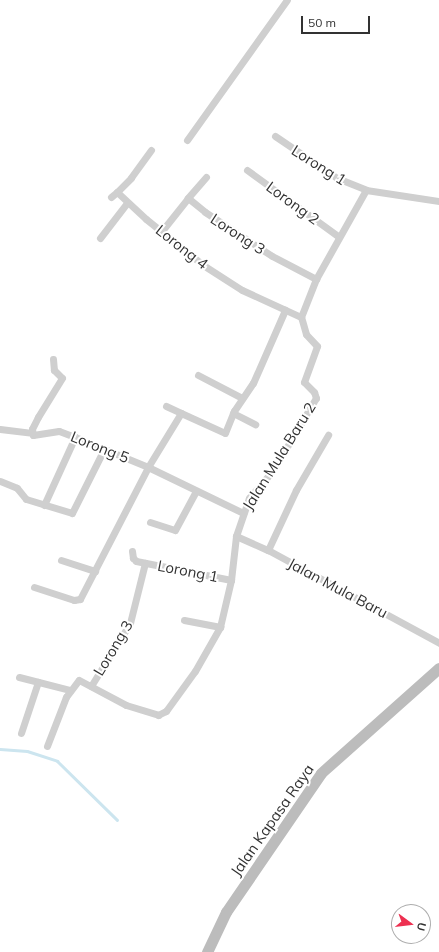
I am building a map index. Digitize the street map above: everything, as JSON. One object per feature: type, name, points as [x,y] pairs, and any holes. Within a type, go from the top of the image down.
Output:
[{"type":"main road","name":"Jalan Kapasa Raya","points":[[207,952],[226,912],[309,788],[337,758],[371,731],[438,671]]},
{"type":"street","points":[[187,140],[287,0]]},
{"type":"street","name":"Lorong 1","points":[[274,136],[337,178],[366,190]]},
{"type":"street","points":[[111,198],[131,178],[151,150]]},
{"type":"street","name":"Lorong 2","points":[[247,170],[338,236]]},
{"type":"street","points":[[161,232],[206,177]]},
{"type":"street","points":[[301,317],[316,279],[338,236],[366,190],[439,201]]},
{"type":"street","name":"Lorong 4","points":[[117,192],[127,203],[161,232],[203,265],[242,290],[301,317]]},
{"type":"street","name":"Lorong 3","points":[[188,198],[205,212],[272,256],[316,279]]},
{"type":"street","points":[[100,238],[127,203]]},
{"type":"street","points":[[166,406],[224,434],[233,413],[253,383],[285,310]]},
{"type":"street","name":"Jalan Mula Baru 2","points":[[91,686],[132,707],[162,714],[207,654],[220,627],[231,580],[236,536],[249,498],[272,472],[316,398],[314,392],[304,382],[317,343],[306,334],[301,317]]},
{"type":"street","points":[[32,433],[38,417],[61,380],[54,370],[53,359]]},
{"type":"street","points":[[198,375],[242,398]]},
{"type":"street","points":[[34,587],[78,600],[95,571],[148,467],[181,413]]},
{"type":"street","points":[[233,413],[255,424]]},
{"type":"street","name":"Lorong 5","points":[[0,429],[32,433],[40,436],[59,431],[148,467],[243,513]]},
{"type":"street","points":[[268,550],[296,490],[328,435]]},
{"type":"street","points":[[44,505],[75,437]]},
{"type":"street","points":[[0,481],[17,488],[26,499],[73,513],[104,449]]},
{"type":"street","points":[[150,522],[175,530],[196,491]]},
{"type":"street","name":"Jalan Mula Baru","points":[[236,536],[268,550],[439,643]]},
{"type":"street","points":[[132,551],[133,559],[145,563]]},
{"type":"street","points":[[61,560],[95,571]]},
{"type":"street","name":"Lorong 1","points":[[145,563],[231,580]]},
{"type":"street","name":"Lorong 3","points":[[91,686],[130,623],[145,563]]},
{"type":"street","points":[[184,620],[220,627]]},
{"type":"street","points":[[19,677],[70,690]]},
{"type":"street","points":[[47,746],[70,690],[80,680],[91,686]]},
{"type":"street","points":[[21,733],[38,682]]},
{"type":"waterway","points":[[0,749],[27,751],[57,761],[117,820]]}]
